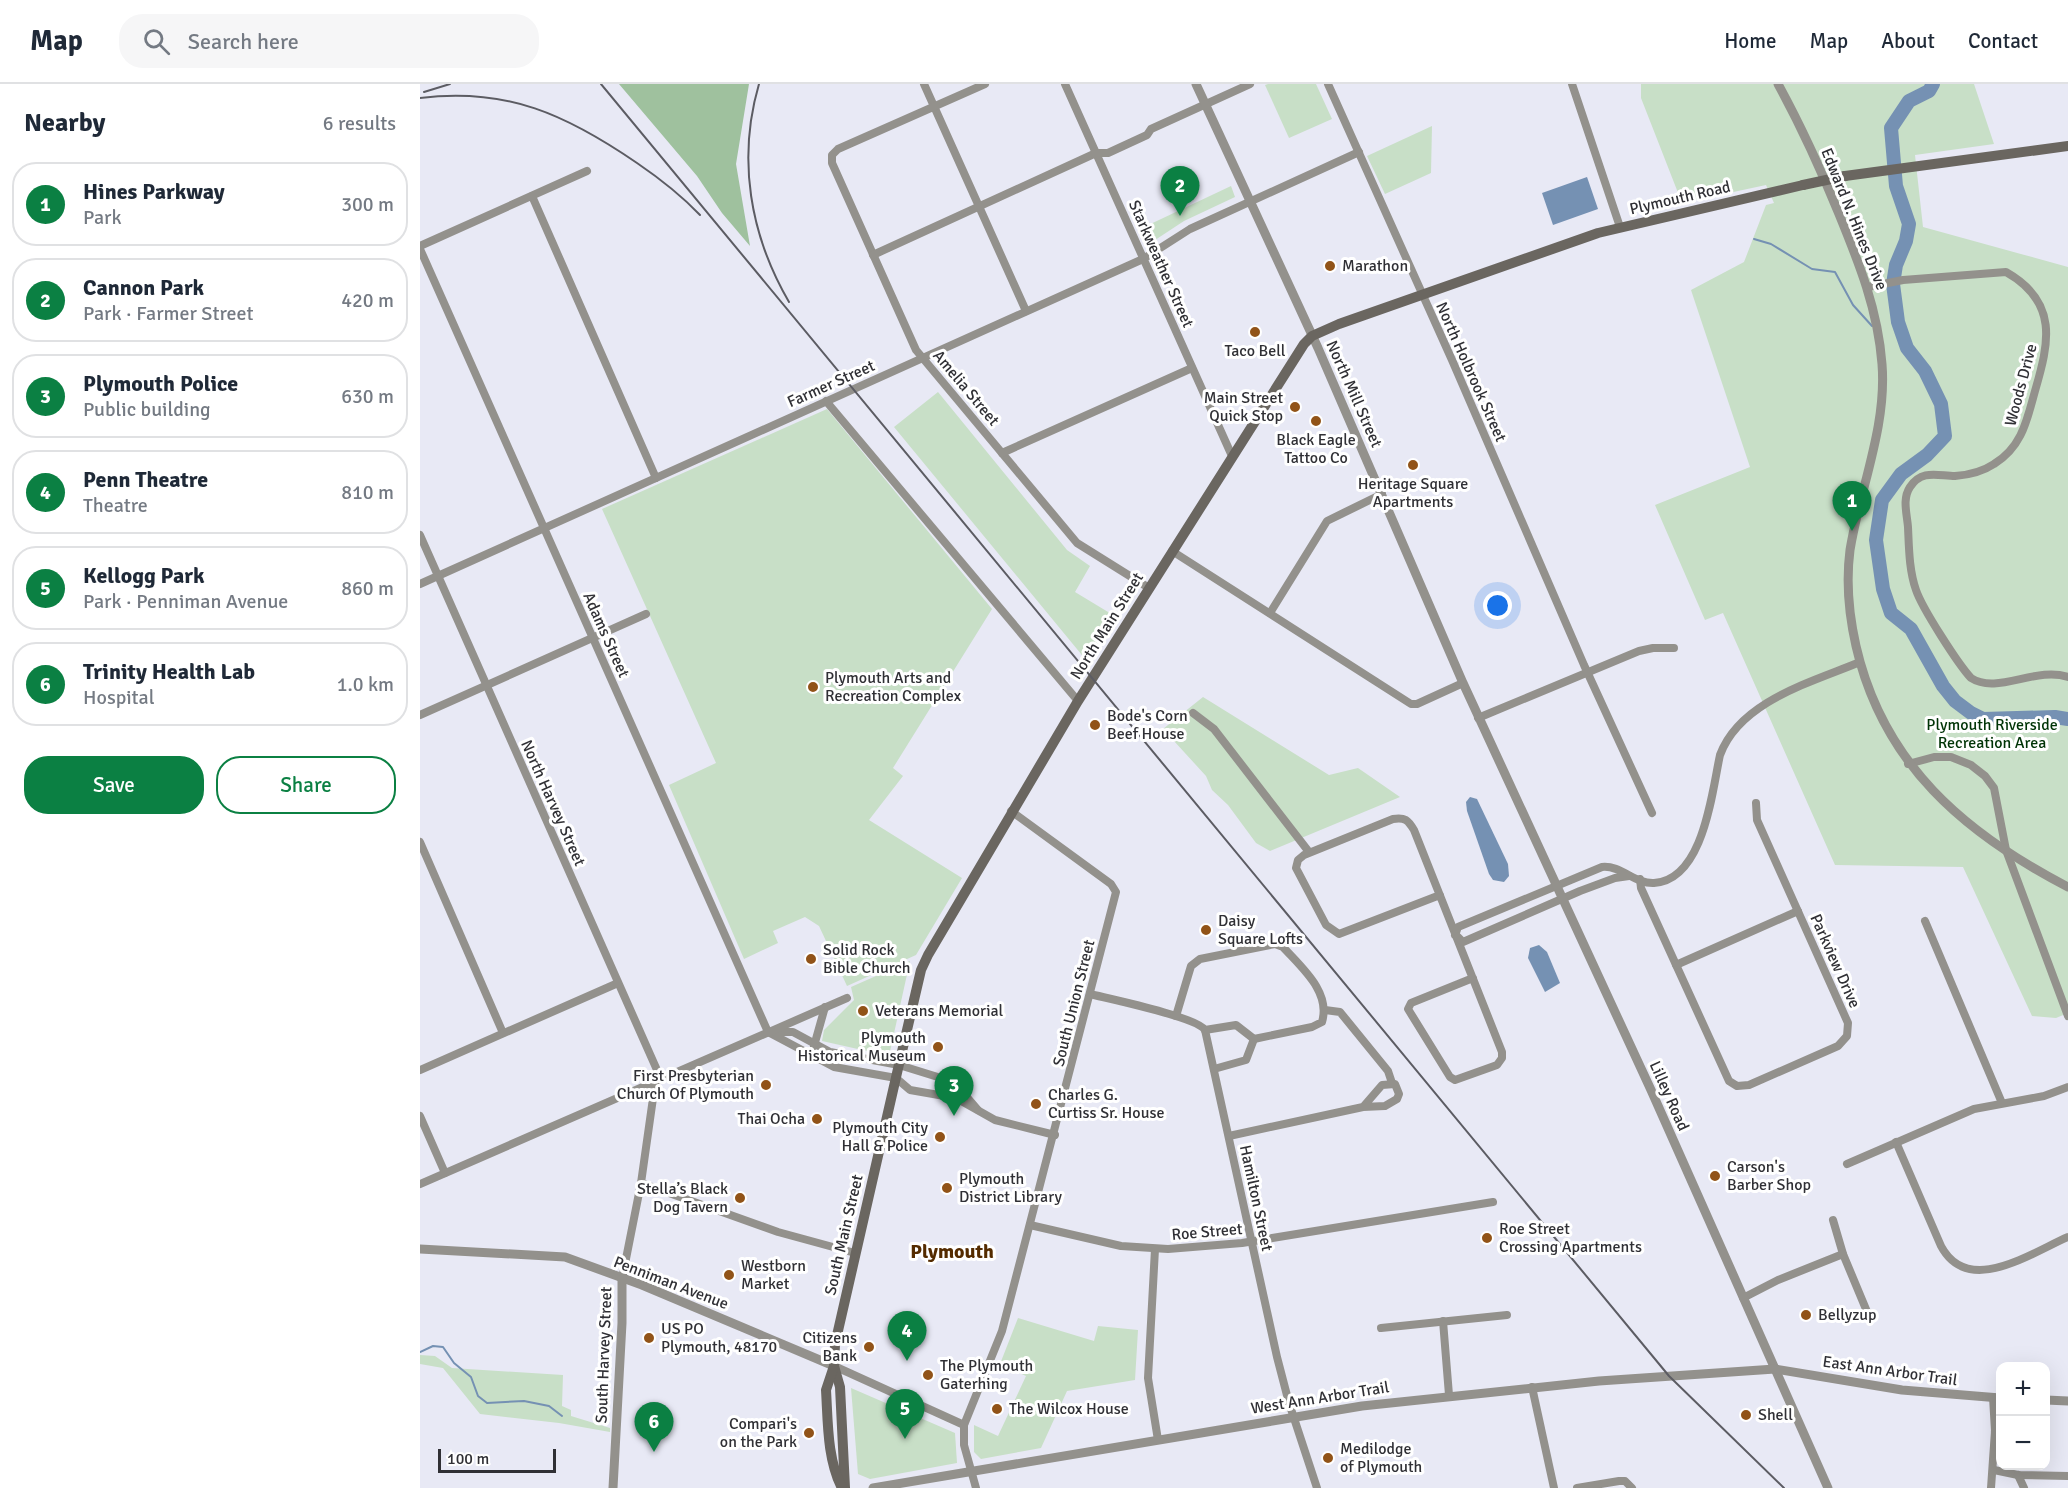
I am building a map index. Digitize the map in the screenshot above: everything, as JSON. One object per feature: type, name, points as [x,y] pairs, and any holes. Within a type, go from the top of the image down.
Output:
[{"type":"main road","name":"Plymouth Road","points":[[1312,336],[1421,293],[1620,227],[1845,176],[2068,146]]},
{"type":"main road","name":"North Main Street","points":[[937,938],[1078,701],[1232,456],[1304,344],[1312,336]]},
{"type":"main road","name":"South Main Street","points":[[844,1488],[840,1387],[834,1366],[835,1344],[921,969],[937,938]]},
{"type":"street","points":[[924,84],[1026,311]]},
{"type":"street","points":[[934,106],[985,84]]},
{"type":"street","name":"Starkweather Street","points":[[1065,84],[1232,456]]},
{"type":"street","name":"North Mill Street","points":[[1196,84],[1312,336],[1478,718]]},
{"type":"street","points":[[873,255],[1096,153],[1107,153],[1147,135],[1151,129],[1250,84]]},
{"type":"street","name":"North Holbrook Street","points":[[1328,84],[1587,672],[1652,813]]},
{"type":"street","points":[[1572,84],[1620,227]]},
{"type":"street","name":"Edward N. Hines Drive","points":[[1778,84],[1818,166],[1868,287],[1880,340],[1883,388],[1878,425],[1850,553],[1850,609],[1860,662],[1878,712],[1908,764],[1950,807],[2006,850],[2068,887]]},
{"type":"street","name":"Amelia Street","points":[[934,106],[838,149],[832,155],[832,163],[873,255],[916,350],[1077,543],[1149,588]]},
{"type":"street","name":"Farmer Street","points":[[420,584],[1143,259],[1190,229],[1359,152]]},
{"type":"street","points":[[420,248],[587,171]]},
{"type":"street","points":[[532,196],[656,478]]},
{"type":"street","name":"Adams Street","points":[[420,248],[768,1032]]},
{"type":"street","name":"Woods Drive","points":[[1868,287],[1903,280],[2006,272],[2019,280],[2041,309],[2047,326],[2046,352],[2022,434],[2004,457],[1987,468],[1967,475],[1931,473],[1912,484],[1905,499],[1912,575],[1920,600],[1971,678],[1985,684],[2045,673],[2068,677]]},
{"type":"street","points":[[1002,453],[1192,368]]},
{"type":"street","points":[[826,401],[1078,701]]},
{"type":"street","points":[[1270,613],[1327,521],[1382,494]]},
{"type":"street","name":"North Harvey Street","points":[[420,535],[657,1070],[654,1082]]},
{"type":"street","points":[[1172,551],[1414,705],[1463,683]]},
{"type":"street","points":[[420,715],[646,614]]},
{"type":"street","points":[[1478,718],[1639,651],[1674,648]]},
{"type":"street","points":[[1455,935],[1458,927],[1602,867],[1617,868],[1630,876],[1657,883],[1674,875],[1693,854],[1707,818],[1724,743],[1743,721],[1761,707],[1790,692],[1860,662]]},
{"type":"street","points":[[1193,713],[1214,729],[1309,852]]},
{"type":"street","name":"Lilley Road","points":[[1478,718],[1563,899],[1828,1488]]},
{"type":"street","points":[[1908,764],[1934,757],[1951,757],[1971,765],[1985,776],[1994,789],[2006,850],[2068,1016]]},
{"type":"street","name":"Parkview Drive","points":[[1640,879],[1641,888],[1726,1076],[1737,1086],[1749,1086],[1838,1046],[1848,1036],[1848,1023],[1757,820],[1756,803]]},
{"type":"street","name":"South Union Street","points":[[976,1488],[964,1446],[964,1425],[1002,1331],[1116,896],[1113,886],[1011,811]]},
{"type":"street","points":[[1440,895],[1339,934],[1326,925],[1296,868],[1298,860],[1309,852],[1402,818],[1414,830],[1440,895],[1455,935],[1473,978],[1502,1058],[1497,1065],[1455,1080],[1450,1077],[1408,1009],[1411,1003],[1473,978]]},
{"type":"street","points":[[420,842],[503,1033]]},
{"type":"street","points":[[1455,935],[1463,942],[1615,878],[1630,876]]},
{"type":"street","points":[[1676,965],[1798,911]]},
{"type":"street","points":[[1925,921],[2001,1103]]},
{"type":"street","points":[[1176,1016],[1187,973],[1200,959],[1275,944],[1283,947],[1321,991],[1325,1010],[1322,1022],[1312,1027],[1254,1039]]},
{"type":"street","points":[[420,1070],[618,982]]},
{"type":"street","points":[[1090,994],[1176,1016],[1202,1025],[1205,1030],[1236,1024],[1254,1039]]},
{"type":"street","points":[[420,1184],[847,998]]},
{"type":"street","points":[[810,1055],[825,1007]]},
{"type":"street","points":[[1229,1136],[1363,1107],[1385,1106],[1397,1099],[1397,1088],[1392,1083],[1388,1071],[1340,1012],[1325,1010]]},
{"type":"street","name":"Hamilton Street","points":[[1205,1030],[1277,1357],[1317,1488]]},
{"type":"street","points":[[768,1032],[793,1032],[830,1052],[899,1065],[954,1083],[978,1110]]},
{"type":"street","points":[[768,1032],[834,1067],[896,1078],[910,1090],[956,1098],[1008,1125],[1055,1135]]},
{"type":"street","points":[[1214,1069],[1246,1060],[1254,1039]]},
{"type":"street","name":"South Harvey Street","points":[[613,1488],[622,1323],[622,1279],[641,1183],[654,1082]]},
{"type":"street","points":[[1363,1107],[1382,1085],[1392,1083]]},
{"type":"street","points":[[1847,1164],[1959,1114],[2001,1103],[2044,1096],[2068,1087]]},
{"type":"street","points":[[420,1116],[445,1173]]},
{"type":"street","points":[[1896,1142],[1941,1246],[1961,1267],[1977,1271],[1993,1270],[2068,1237]]},
{"type":"street","points":[[641,1183],[762,1226],[855,1252]]},
{"type":"street","name":"Roe Street","points":[[1030,1225],[1121,1246],[1155,1249],[1252,1241],[1493,1202]]},
{"type":"street","points":[[1833,1220],[1843,1254],[1868,1314]]},
{"type":"street","name":"Penniman Avenue","points":[[420,1249],[553,1255],[573,1260],[834,1366],[964,1425]]},
{"type":"street","points":[[1155,1249],[1148,1378],[1158,1440]]},
{"type":"street","points":[[1743,1298],[1778,1280],[1843,1254]]},
{"type":"street","points":[[1381,1328],[1507,1315]]},
{"type":"street","points":[[1443,1322],[1449,1395]]},
{"type":"street","name":"West Ann Arbor Trail","points":[[873,1488],[1294,1417],[1449,1395],[1775,1369]]},
{"type":"street","name":"East Ann Arbor Trail","points":[[1775,1369],[1902,1390],[1996,1398]]},
{"type":"street","points":[[1532,1387],[1554,1488]]},
{"type":"street","points":[[2050,1400],[2068,1401]]},
{"type":"street","points":[[1991,1488],[1995,1431],[1999,1423],[1999,1416]]},
{"type":"street","points":[[1994,1470],[2018,1474],[2068,1476]]},
{"type":"street","points":[[2018,1474],[2024,1488]]},
{"type":"street","points":[[1577,1488],[1619,1481],[1630,1486]]},
{"type":"green space","points":[[619,84],[749,84],[736,164],[750,246],[722,213],[697,176]]},
{"type":"green space","points":[[1316,84],[1332,119],[1289,138],[1265,85]]},
{"type":"green space","name":"Plymouth Riverside Recreation Area","points":[[1641,84],[1974,84],[1994,144],[1915,155],[1923,227],[2068,267],[2068,1013],[2056,1018],[2032,1016],[1963,867],[1835,865],[1723,613],[1705,620],[1655,505],[1750,467],[1691,290],[1744,262],[1766,205],[1774,203],[1766,185],[1682,203],[1641,98]]},
{"type":"green space","points":[[1432,126],[1431,173],[1385,194],[1367,156]]},
{"type":"green space","points":[[1231,186],[1235,197],[1184,221],[1149,244],[1142,228]]},
{"type":"green space","points":[[938,392],[1067,550],[1090,566],[1075,592],[1118,618],[1086,660],[894,427]]},
{"type":"green space","name":"Plymouth Arts and Recreation Complex","points":[[827,409],[992,609],[893,768],[903,776],[869,820],[962,878],[916,955],[847,986],[819,926],[805,917],[773,931],[778,943],[744,959],[669,785],[716,763],[602,509]]},
{"type":"green space","points":[[1203,697],[1329,775],[1358,768],[1400,797],[1270,851],[1256,843],[1228,805],[1212,790],[1206,776],[1163,729]]},
{"type":"green space","points":[[910,961],[889,1056],[822,1041],[824,1030],[854,1000],[851,987]]},
{"type":"green space","points":[[1018,1318],[1094,1341],[1098,1326],[1138,1330],[1135,1380],[1067,1391],[1041,1448],[981,1459],[974,1452],[974,1425],[998,1436],[1026,1376],[1000,1364]]},
{"type":"green space","points":[[420,1355],[435,1356],[452,1368],[563,1375],[562,1406],[571,1410],[571,1416],[610,1428],[610,1432],[559,1423],[480,1414],[443,1368],[420,1364]]},
{"type":"green space","points":[[851,1388],[955,1433],[957,1463],[870,1479],[858,1474]]},
{"type":"water","points":[[1587,177],[1598,209],[1553,225],[1542,193]]},
{"type":"water","points":[[1470,797],[1477,799],[1508,864],[1509,876],[1504,882],[1493,880],[1489,874],[1467,811],[1466,802]]},
{"type":"water","points":[[1539,945],[1547,952],[1560,983],[1545,992],[1528,958],[1530,948]]},
{"type":"waterway","points":[[1933,84],[1929,91],[1909,101],[1891,128],[1896,186],[1909,224],[1906,241],[1896,265],[1893,284],[1898,322],[1907,348],[1925,371],[1941,404],[1945,436],[1927,455],[1901,474],[1882,500],[1876,540],[1883,589],[1891,613],[1911,629],[1943,686],[1955,701],[1971,713],[1983,719],[2055,717],[2068,719]]},
{"type":"waterway","points":[[1754,239],[1771,244],[1812,269],[1835,272],[1853,305],[1872,326]]},
{"type":"waterway","points":[[420,1352],[433,1346],[443,1347],[454,1363],[471,1377],[478,1396],[487,1403],[524,1401],[549,1406],[562,1416]]},
{"type":"railway","points":[[424,92],[450,84]]},
{"type":"railway","points":[[601,84],[1669,1376],[1784,1488]]},
{"type":"railway","points":[[759,84],[752,112],[749,140],[751,196],[765,250],[789,302]]},
{"type":"railway","points":[[420,98],[481,97],[535,108],[561,118],[637,163],[670,187],[700,215]]},
{"type":"place","name":"Cannon Park","points":[[1180,216]]},
{"type":"place","name":"Marathon","points":[[1330,266]]},
{"type":"place","name":"Taco Bell","points":[[1255,332]]},
{"type":"place","name":"Main Street Quick Stop","points":[[1295,407]]},
{"type":"place","name":"Black Eagle Tattoo Co","points":[[1316,421]]},
{"type":"place","name":"Heritage Square Apartments","points":[[1413,465]]},
{"type":"place","name":"Hines Parkway","points":[[1852,531]]},
{"type":"place","name":"Plymouth Arts and Recreation Complex","points":[[813,687]]},
{"type":"place","name":"Bode's Corn Beef House","points":[[1095,725]]},
{"type":"place","name":"Daisy Square Lofts","points":[[1206,930]]},
{"type":"place","name":"Solid Rock Bible Church","points":[[811,959]]},
{"type":"place","name":"Veterans Memorial","points":[[863,1011]]},
{"type":"place","name":"Plymouth Historical Museum","points":[[938,1047]]},
{"type":"place","name":"First Presbyterian Church Of Plymouth","points":[[766,1085]]},
{"type":"place","name":"Charles G. Curtiss Sr. House","points":[[1036,1104]]},
{"type":"place","name":"Plymouth Police","points":[[954,1116]]},
{"type":"place","name":"Thai Ocha","points":[[817,1119]]},
{"type":"place","name":"Plymouth City Hall & Police","points":[[940,1137]]},
{"type":"place","name":"Carson's Barber Shop","points":[[1715,1176]]},
{"type":"place","name":"Plymouth District Library","points":[[947,1188]]},
{"type":"place","name":"Stella’s Black Dog Tavern","points":[[740,1198]]},
{"type":"place","name":"Roe Street Crossing Apartments","points":[[1487,1238]]},
{"type":"place","name":"Westborn Market","points":[[729,1275]]},
{"type":"place","name":"Bellyzup","points":[[1806,1315]]},
{"type":"place","name":"US PO Plymouth, 48170","points":[[649,1338]]},
{"type":"place","name":"Citizens Bank","points":[[869,1347]]},
{"type":"place","name":"Penn Theatre","points":[[907,1361]]},
{"type":"place","name":"The Plymouth Gaterhing","points":[[928,1375]]},
{"type":"place","name":"The Wilcox House","points":[[997,1409]]},
{"type":"place","name":"Shell","points":[[1746,1415]]},
{"type":"place","name":"Compari's on the Park","points":[[809,1433]]},
{"type":"place","name":"Kellogg Park","points":[[905,1439]]},
{"type":"place","name":"Trinity Health Lab","points":[[654,1452]]},
{"type":"place","name":"Medilodge of Plymouth","points":[[1328,1458]]},
{"type":"district","name":"Plymouth","points":[[952,1251]]}]
